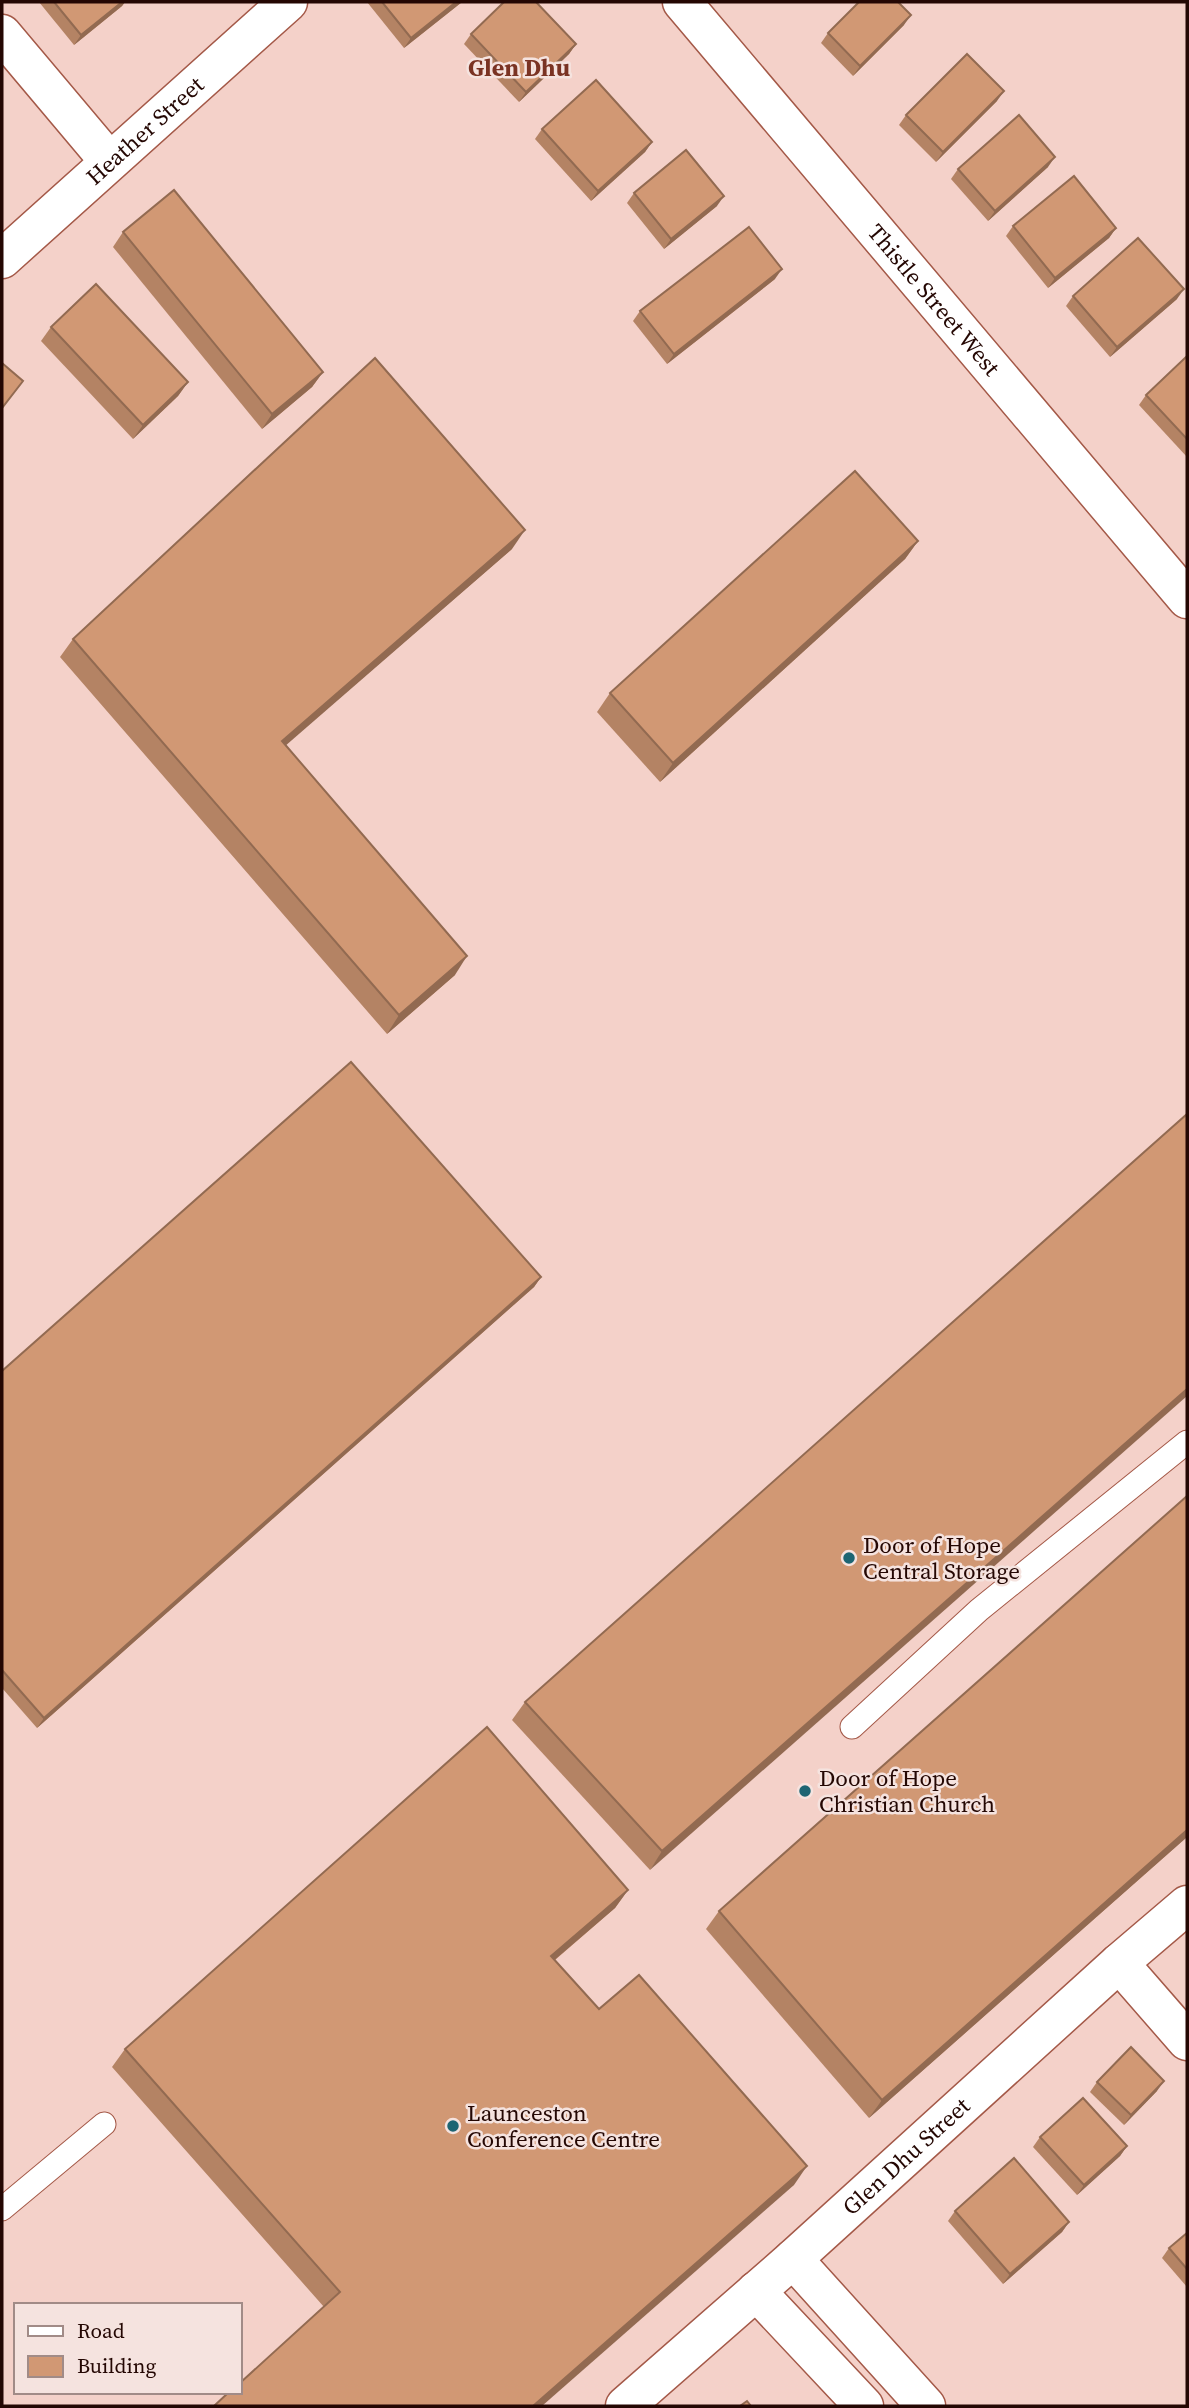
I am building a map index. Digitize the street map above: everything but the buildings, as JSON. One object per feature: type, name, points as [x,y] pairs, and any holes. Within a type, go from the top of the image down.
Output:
[{"type":"street","name":"Heather Street","points":[[2,259],[288,2]]},
{"type":"street","name":"Thistle Street West","points":[[682,2],[1186,594]]},
{"type":"street","points":[[2,34],[109,161]]},
{"type":"street","name":"Glen Dhu Street","points":[[625,2406],[1187,1905]]},
{"type":"street","points":[[1119,1963],[1187,2041]]},
{"type":"street","points":[[793,2259],[926,2406]]},
{"type":"street","points":[[756,2291],[864,2406]]},
{"type":"lane","points":[[852,1727],[979,1610],[1187,1442]]},
{"type":"lane","points":[[2,2209],[104,2124]]},
{"type":"place","name":"Door of Hope Central Storage","points":[[849,1558]]},
{"type":"place","name":"Door of Hope Christian Church","points":[[805,1791]]},
{"type":"place","name":"Launceston Conference Centre","points":[[453,2126]]},
{"type":"district","name":"Glen Dhu","points":[[519,67]]}]
